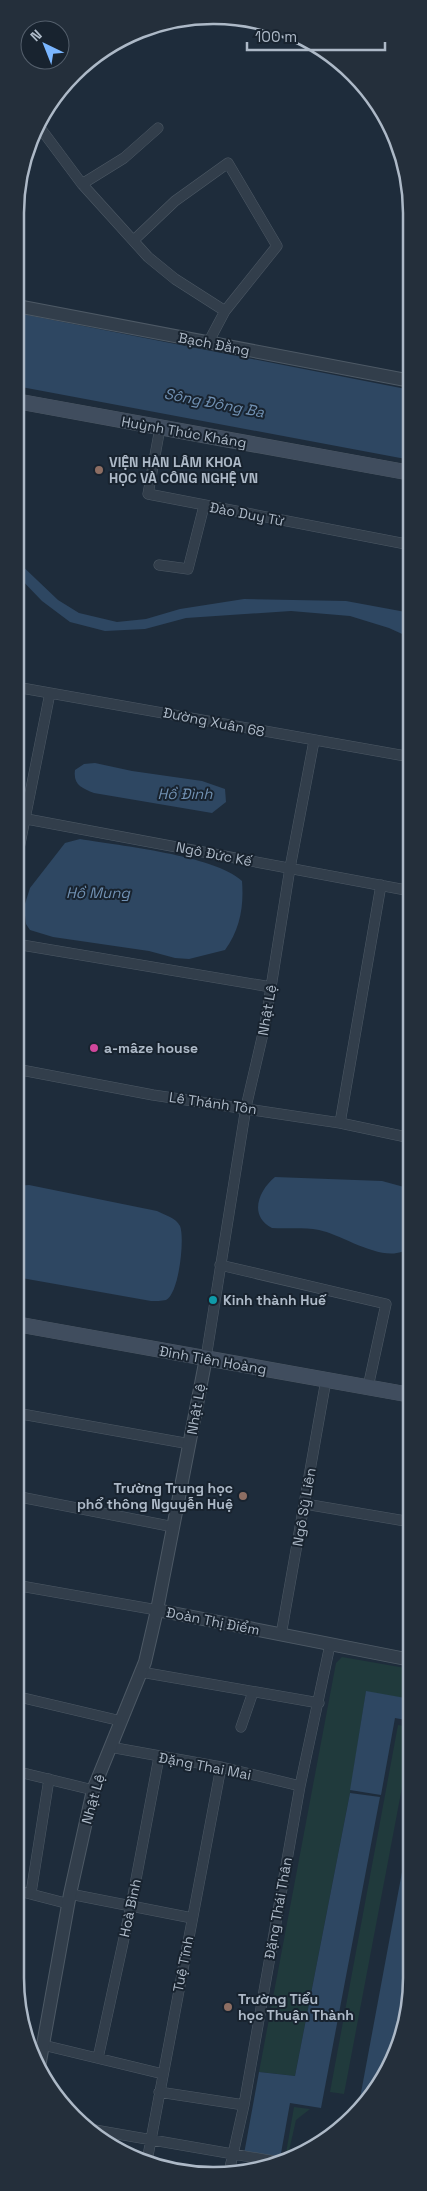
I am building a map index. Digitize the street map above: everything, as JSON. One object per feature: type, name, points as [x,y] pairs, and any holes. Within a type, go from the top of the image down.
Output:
[{"type":"main road","name":"Huỳnh Thúc Kháng","points":[[24,402],[403,472]]},
{"type":"main road","name":"Đinh Tiên Hoàng","points":[[24,1325],[403,1394]]},
{"type":"street","points":[[82,184],[124,158],[158,128]]},
{"type":"street","points":[[43,131],[82,184],[148,257],[175,279],[225,311]]},
{"type":"street","points":[[134,240],[175,201],[228,163],[277,246],[225,311],[208,343]]},
{"type":"street","name":"Bạch Đằng","points":[[24,308],[403,380]]},
{"type":"street","name":"Đào Duy Từ","points":[[160,428],[148,494],[403,544]]},
{"type":"street","points":[[159,565],[188,569],[204,506]]},
{"type":"street","name":"Đường Xuân 68","points":[[24,688],[403,756]]},
{"type":"street","points":[[24,801],[50,693]]},
{"type":"street","name":"Nhật Lệ","points":[[41,2056],[92,1790],[140,1672],[157,1610],[206,1358],[246,1107],[265,1024],[290,868],[314,741]]},
{"type":"street","name":"Ngô Đức Kế","points":[[24,819],[403,889]]},
{"type":"street","points":[[340,1123],[382,885]]},
{"type":"street","points":[[24,945],[271,987]]},
{"type":"street","name":"Lê Thánh Tôn","points":[[24,1071],[153,1095],[246,1107],[340,1123],[403,1136]]},
{"type":"street","points":[[220,1265],[386,1304],[368,1388]]},
{"type":"street","name":"Ngô Sỹ Liên","points":[[280,1635],[326,1380]]},
{"type":"street","points":[[24,1414],[190,1444]]},
{"type":"street","points":[[24,1498],[174,1527]]},
{"type":"street","points":[[305,1504],[403,1521]]},
{"type":"street","name":"Đoàn Thị Điểm","points":[[24,1587],[157,1610],[403,1659]]},
{"type":"street","name":"Đặng Thái Thân","points":[[230,2167],[244,2105],[300,1786],[330,1645]]},
{"type":"street","points":[[140,1672],[319,1703]]},
{"type":"street","points":[[241,1727],[253,1692]]},
{"type":"street","points":[[24,1698],[121,1720]]},
{"type":"street","name":"Đặng Thai Mai","points":[[110,1747],[221,1767],[300,1786]]},
{"type":"street","name":"Hoà Bình","points":[[98,2058],[131,1906],[159,1757]]},
{"type":"street","name":"Tuệ Tĩnh","points":[[148,2155],[221,1767]]},
{"type":"street","points":[[24,1773],[92,1790]]},
{"type":"street","points":[[31,1893],[48,1779]]},
{"type":"street","points":[[24,1892],[131,1906],[192,1918]]},
{"type":"street","points":[[43,2045],[162,2074]]},
{"type":"street","points":[[159,2092],[244,2105]]},
{"type":"street","points":[[102,2131],[266,2160]]},
{"type":"green space","points":[[342,1657],[403,1668],[403,1698],[366,1692],[350,1793],[295,2076],[259,2072],[336,1663]]},
{"type":"green space","points":[[398,1725],[403,1726],[403,1782],[344,2094],[330,2092]]},
{"type":"green space","points":[[294,2107],[310,2109],[296,2120],[289,2151],[286,2153]]},
{"type":"water","name":"Sông Đông Ba","points":[[24,314],[403,388],[403,459],[24,387]]},
{"type":"water","points":[[24,568],[58,600],[79,613],[117,622],[146,619],[180,609],[244,599],[346,601],[403,612],[403,634],[350,616],[291,611],[186,618],[145,629],[105,631],[70,622],[42,601],[24,582]]},
{"type":"water","name":"Hồ Đình","points":[[95,763],[132,771],[202,781],[225,789],[226,802],[212,813],[94,793],[77,783],[75,770],[84,764]]},
{"type":"water","name":"Hồ Mung","points":[[80,839],[189,858],[229,872],[242,881],[240,917],[234,934],[225,950],[189,959],[175,958],[149,951],[53,937],[30,930],[26,924],[24,907],[30,888],[65,843]]},
{"type":"water","points":[[275,1177],[382,1181],[403,1187],[403,1251],[379,1252],[319,1230],[272,1228],[260,1217],[258,1210],[258,1203],[269,1182]]},
{"type":"water","points":[[24,1185],[157,1211],[176,1221],[180,1226],[182,1242],[180,1265],[171,1296],[166,1300],[151,1301],[24,1278]]},
{"type":"water","points":[[366,1691],[403,1698],[403,1720],[395,1718],[381,1795],[350,1790]]},
{"type":"water","points":[[350,1793],[380,1797],[321,2108],[290,2103],[281,2155],[272,2158],[244,2154],[259,2072],[295,2076]]},
{"type":"water","points":[[403,1867],[403,1990],[400,2015],[384,2061],[360,2098]]},
{"type":"place","name":"VIỆN HÀN LÂM KHOA HỌC VÀ CÔNG NGHỆ VN","points":[[99,470]]},
{"type":"place","name":"a-mâze house","points":[[94,1048]]},
{"type":"place","name":"Kinh thành Huế","points":[[213,1300]]},
{"type":"place","name":"Trường Trung học phổ thông Nguyễn Huệ","points":[[243,1496]]},
{"type":"place","name":"Trường Tiểu học Thuận Thành","points":[[228,2007]]}]
